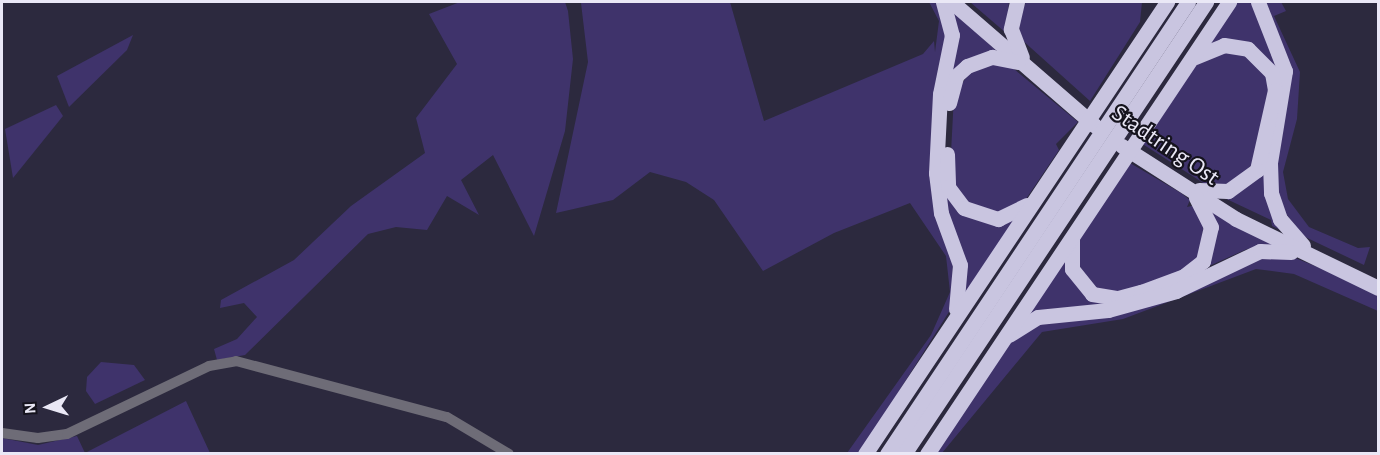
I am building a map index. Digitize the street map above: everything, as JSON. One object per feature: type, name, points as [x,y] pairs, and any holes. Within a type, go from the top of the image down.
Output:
[{"type":"highway","points":[[943,2],[952,35],[940,94],[936,173],[941,213],[961,277],[953,321]]},
{"type":"highway","points":[[952,2],[1020,60]]},
{"type":"highway","points":[[961,2],[1020,60]]},
{"type":"highway","points":[[1017,2],[1011,29],[1020,60]]},
{"type":"highway","points":[[1148,30],[1152,2]]},
{"type":"highway","points":[[865,453],[1167,2]]},
{"type":"highway","points":[[887,453],[1188,2]]},
{"type":"highway","points":[[904,453],[1206,2]]},
{"type":"highway","points":[[927,453],[1229,2]]},
{"type":"highway","points":[[1258,2],[1285,71],[1270,163],[1271,193],[1281,219],[1302,250]]},
{"type":"highway","points":[[1074,232],[1070,259],[1081,285],[1104,298],[1141,292],[1194,271],[1209,250],[1208,216],[1196,192],[1228,191],[1257,170],[1275,90],[1272,73],[1248,49],[1213,47],[1190,61]]},
{"type":"highway","points":[[1020,60],[984,58],[956,76],[946,170],[953,197],[976,216],[1007,217],[1034,200]]},
{"type":"highway","name":"Stadtring Ost","points":[[1020,60],[1072,104],[1149,161],[1196,192],[1302,250],[1378,288]]},
{"type":"highway","points":[[1002,341],[1038,318],[1124,307],[1198,282],[1260,251],[1302,250]]},
{"type":"highway","name":"Stadtring Ost","points":[[1302,250],[1378,278]]},
{"type":"street","points":[[4,434],[49,437],[80,430],[209,366],[236,361],[447,417],[509,453]]},
{"type":"shaded area","points":[[460,2],[565,2],[568,11],[573,59],[565,131],[534,236],[493,155],[461,180],[479,215],[447,196],[427,230],[396,227],[368,234],[245,355],[217,360],[214,349],[237,339],[257,317],[244,303],[220,308],[221,300],[294,260],[351,206],[425,153],[416,118],[457,64],[429,14]]},
{"type":"shaded area","points":[[730,2],[764,121],[923,54],[934,41],[935,52],[939,21],[929,2],[938,2],[947,38],[935,105],[953,255],[952,307],[860,453],[847,453],[931,335],[950,292],[946,256],[910,203],[834,233],[763,271],[714,200],[686,182],[650,172],[613,200],[556,213],[588,62],[581,3]]},
{"type":"shaded area","points":[[970,2],[1009,2],[1006,33]]},
{"type":"shaded area","points":[[1026,2],[1142,2],[1140,22],[1090,101],[1021,39],[1018,19]]},
{"type":"shaded area","points":[[1234,2],[1254,2],[1277,56],[1267,158],[1287,233],[1272,226],[1271,220],[1218,195],[1264,157],[1269,62],[1207,46]]},
{"type":"shaded area","points":[[1261,2],[1281,2],[1286,11],[1274,16],[1300,72],[1297,119],[1283,172],[1288,199],[1309,227],[1358,248],[1370,247],[1364,265],[1303,236],[1280,206],[1273,177],[1286,111]]},
{"type":"shaded area","points":[[949,7],[1001,55],[985,54],[947,94],[943,166],[948,194],[1002,221],[1015,220],[962,298],[940,190]]},
{"type":"shaded area","points":[[133,35],[127,50],[69,107],[57,76]]},
{"type":"shaded area","points":[[1241,49],[1271,80],[1258,158],[1232,186],[1208,186],[1141,143],[1201,56]]},
{"type":"shaded area","points":[[1008,64],[1078,122],[1056,144],[1059,150],[1024,202],[996,215],[961,201],[950,172],[954,95],[975,65]]},
{"type":"shaded area","points":[[56,105],[63,116],[13,178],[5,129]]},
{"type":"shaded area","points":[[1130,163],[1181,193],[1190,200],[1187,207],[1196,205],[1204,221],[1200,256],[1183,272],[1125,292],[1093,290],[1074,256],[1077,240]]},
{"type":"shaded area","points":[[1208,208],[1278,246],[1247,249],[1120,306],[1023,321],[1065,260],[1093,299],[1199,270]]},
{"type":"shaded area","points":[[1280,252],[1378,291],[1378,311],[1294,274],[1256,269],[1123,319],[1042,332],[942,453],[931,454],[1005,347],[1025,328]]},
{"type":"shaded area","points":[[101,362],[134,365],[145,380],[95,404],[86,391],[87,377]]},
{"type":"shaded area","points":[[186,401],[210,453],[85,453]]},
{"type":"shaded area","points":[[77,436],[85,453],[2,453],[2,438],[38,445]]}]
